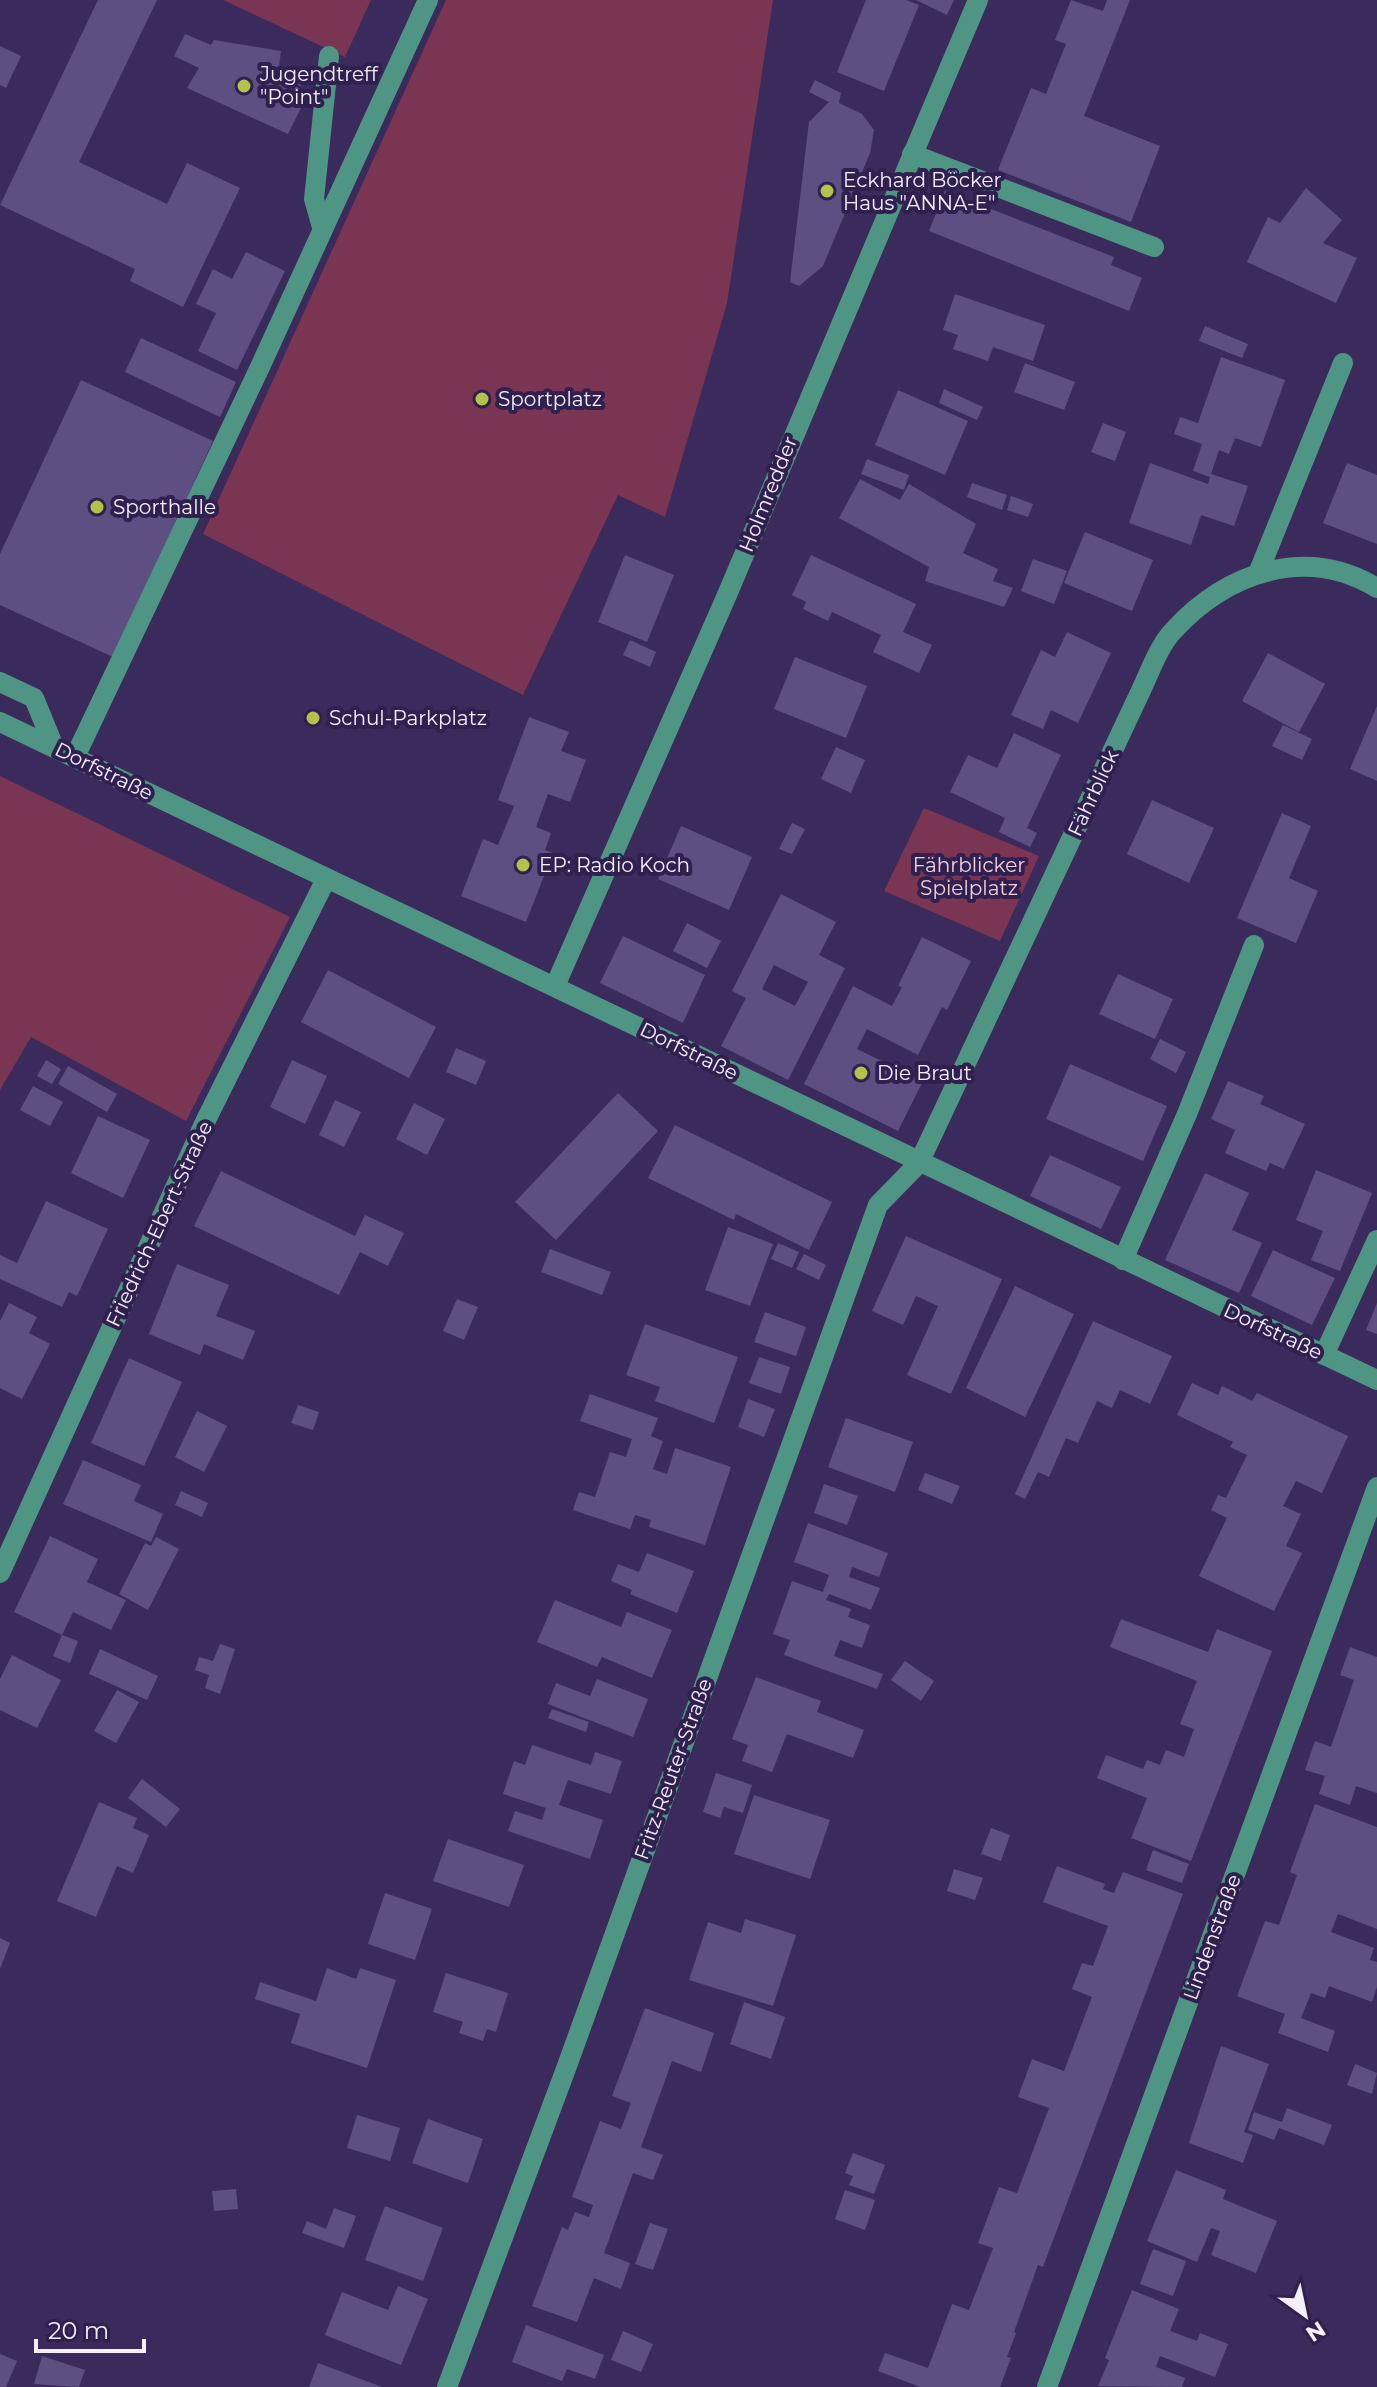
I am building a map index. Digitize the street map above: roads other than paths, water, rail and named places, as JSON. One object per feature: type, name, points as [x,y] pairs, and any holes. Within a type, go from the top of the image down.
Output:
[{"type":"street","points":[[75,757],[260,367],[428,0]]},
{"type":"street","name":"Holmredder","points":[[555,986],[727,595],[978,0]]},
{"type":"street","points":[[322,227],[314,199],[329,56]]},
{"type":"street","points":[[912,154],[1154,247]]},
{"type":"street","points":[[1259,571],[1343,363]]},
{"type":"street","name":"Fährblick","points":[[919,1163],[1136,701],[1172,632],[1220,593],[1259,571],[1303,565],[1357,576],[1377,588]]},
{"type":"street","points":[[0,682],[34,698],[54,747]]},
{"type":"street","name":"Dorfstraße","points":[[0,722],[1377,1380]]},
{"type":"street","name":"Friedrich-Ebert-Straße","points":[[0,1573],[205,1122],[326,879]]},
{"type":"street","points":[[1123,1260],[1187,1114],[1254,945]]},
{"type":"street","name":"Fritz-Reuter-Straße","points":[[447,2387],[567,2066],[878,1205],[919,1163]]},
{"type":"street","points":[[1324,1355],[1377,1240]]},
{"type":"street","name":"Lindenstraße","points":[[1047,2387],[1377,1487]]},
{"type":"place","name":"Jugendtreff \"Point\"","points":[[244,86]]},
{"type":"place","name":"Eckhard Böcker Haus \"ANNA-E\"","points":[[827,191]]},
{"type":"place","name":"Sportplatz","points":[[482,399]]},
{"type":"place","name":"Sporthalle","points":[[97,507]]},
{"type":"place","name":"Schul-Parkplatz","points":[[313,718]]},
{"type":"place","name":"EP: Radio Koch","points":[[523,865]]},
{"type":"place","name":"Die Braut","points":[[861,1073]]},
{"type":"park label","name":"Fährblicker Spielplatz","points":[[969,876]]}]
